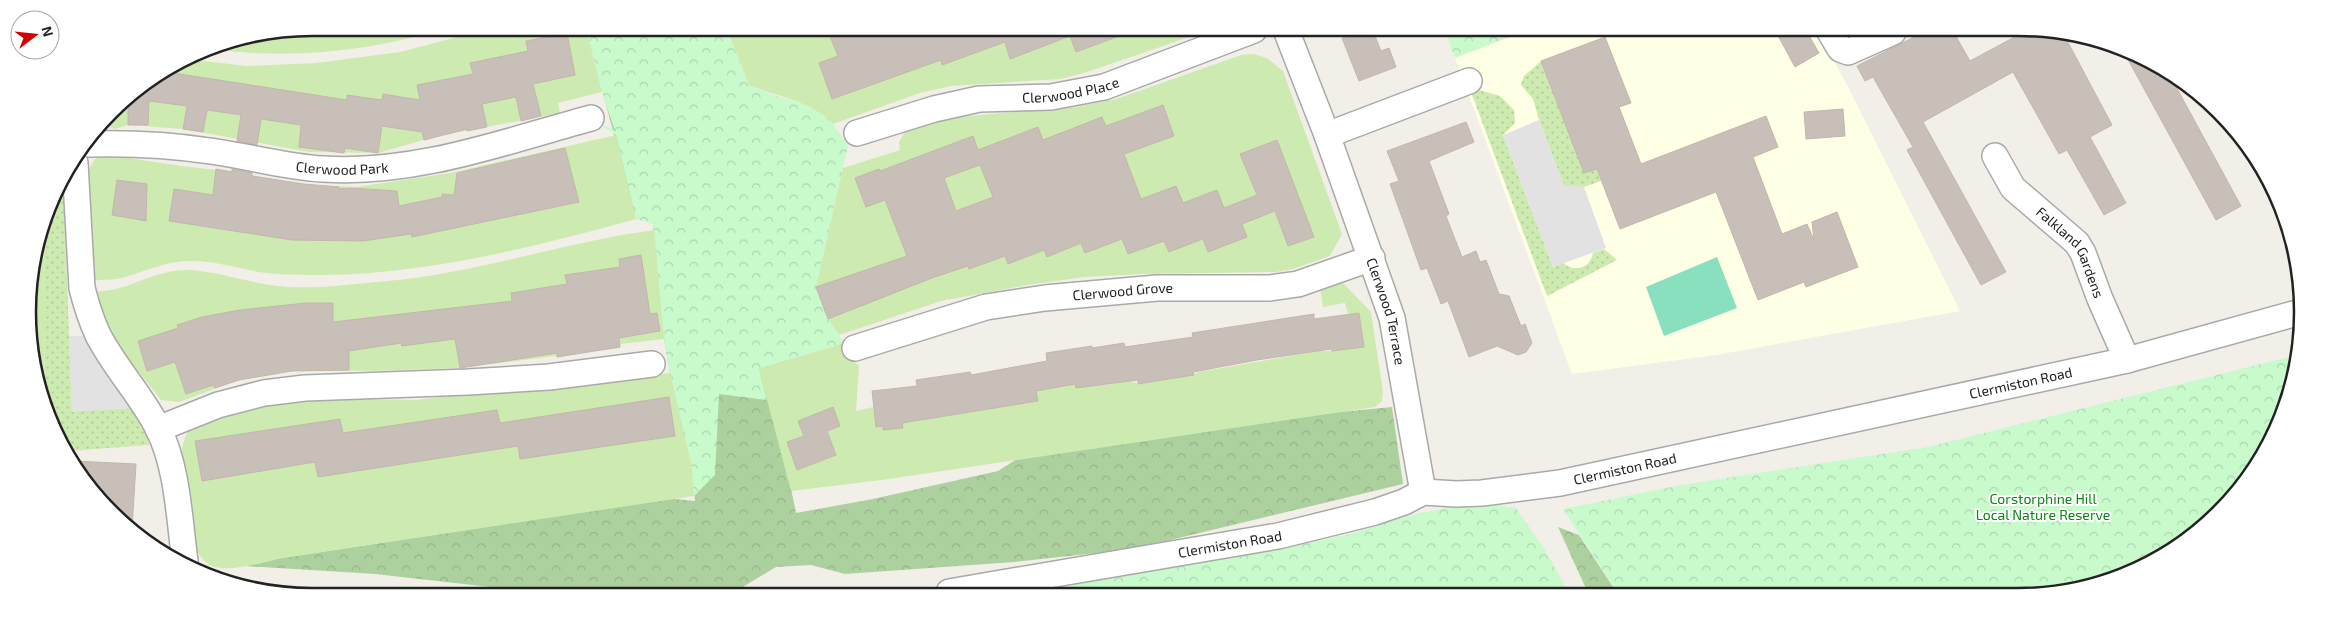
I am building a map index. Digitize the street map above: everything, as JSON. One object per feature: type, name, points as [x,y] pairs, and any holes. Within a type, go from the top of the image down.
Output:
[{"type":"street","name":"Clerwood Place","points":[[874,134],[934,109],[979,99],[1051,97],[1104,87],[1238,36]]},
{"type":"street","name":"Clerwood Terrace","points":[[1288,36],[1327,134],[1392,318],[1423,492]]},
{"type":"street","points":[[1832,36],[1840,49],[1848,52],[1884,36]]},
{"type":"street","points":[[1327,134],[1469,80]]},
{"type":"street","name":"Clerwood Park","points":[[93,144],[154,145],[210,151],[322,169],[368,169],[420,164],[591,118]]},
{"type":"street","name":"Falkland Gardens","points":[[1996,156],[2014,188],[2077,243],[2083,253],[2100,300],[2127,360]]},
{"type":"street","points":[[75,172],[82,288],[87,306],[98,335],[158,429],[166,447],[173,478],[184,556]]},
{"type":"street","name":"Clerwood Grove","points":[[869,348],[986,307],[1045,298],[1157,288],[1270,288],[1298,284],[1372,258]]},
{"type":"street","name":"Clermiston Road","points":[[972,588],[1278,536],[1375,512],[1404,502],[1423,492],[1456,494],[1560,483],[2127,360],[2294,313]]},
{"type":"street","points":[[158,429],[218,405],[264,393],[305,388],[458,382],[549,376],[652,364]]},
{"type":"shaded area","points":[[1447,36],[1820,36],[1846,83],[1960,311],[1716,355],[1572,374]]},
{"type":"shaded area","points":[[1539,120],[1564,185],[1584,187],[1606,248],[1553,267],[1503,135]]},
{"type":"shaded area","points":[[69,336],[90,336],[132,408],[72,412]]},
{"type":"green space","points":[[419,36],[359,48],[329,51],[269,54],[225,50],[258,42],[294,37]]},
{"type":"green space","points":[[461,36],[588,36],[602,92],[558,103],[560,113],[434,137],[378,153],[309,152],[183,129],[128,125],[115,129],[108,127],[144,93],[174,73],[199,60],[246,66],[316,63],[400,52]]},
{"type":"green space","points":[[588,36],[591,36],[801,371],[782,444],[796,513],[873,499],[998,471],[1047,440],[1392,407],[1403,484],[1133,549],[1014,562],[845,574],[811,565],[776,567],[741,588],[499,588],[375,574],[244,566],[282,558],[491,526],[656,497],[695,501],[692,467],[664,339],[653,224],[635,215]]},
{"type":"green space","points":[[588,36],[730,36],[749,85],[773,95],[809,105],[821,111],[833,124],[848,146],[816,287],[828,319],[844,343],[759,369],[767,400],[719,394],[715,475],[694,496],[687,449],[667,355],[653,224],[636,219],[616,135],[591,118],[615,131],[602,92]]},
{"type":"green space","points":[[730,36],[1192,36],[1061,79],[951,86],[920,93],[833,124],[814,109],[804,104],[749,85]]},
{"type":"green space","points":[[1447,36],[1512,36],[1455,58]]},
{"type":"green space","points":[[1254,54],[1267,58],[1283,71],[1342,234],[1330,256],[1293,269],[1276,272],[1084,277],[1028,285],[941,301],[839,335],[828,319],[816,287],[843,168],[900,150],[899,142],[906,130],[957,117],[1076,107],[1116,99],[1241,55]]},
{"type":"green space","points":[[1541,61],[1584,173],[1597,169],[1601,181],[1584,187],[1564,186],[1533,99],[1521,85],[1524,76]]},
{"type":"green space","points":[[1479,90],[1500,96],[1514,110],[1515,123],[1503,135],[1553,267],[1563,263],[1573,268],[1582,267],[1589,262],[1593,253],[1604,249],[1617,260],[1547,296],[1471,92]]},
{"type":"green space","points":[[616,135],[636,219],[520,249],[402,270],[291,275],[259,272],[217,263],[182,261],[122,278],[92,280],[86,175],[94,160],[103,154],[236,172],[297,184],[356,187],[450,173]]},
{"type":"green space","points":[[64,193],[72,411],[132,408],[146,425],[149,445],[73,451],[57,418],[45,377],[43,253],[51,223]]},
{"type":"green space","points":[[654,230],[664,339],[620,344],[620,348],[460,368],[374,371],[297,370],[241,379],[179,402],[161,400],[111,337],[94,292],[120,288],[163,273],[180,270],[209,272],[284,287],[328,286],[387,281],[488,265],[620,235]]},
{"type":"green space","points":[[43,253],[45,377],[39,348],[36,312]]},
{"type":"green space","points":[[1717,257],[1737,308],[1664,336],[1646,287]]},
{"type":"green space","points":[[1341,281],[1371,312],[1383,392],[1382,401],[1375,407],[882,480],[791,491],[759,369],[844,343],[851,360],[859,365],[856,411],[873,407],[876,427],[883,426],[1037,401],[1036,391],[1075,384],[1106,385],[1130,381],[1139,384],[1319,351],[1364,347],[1359,313],[1348,314],[1345,303],[1323,307],[1320,288]]},
{"type":"green space","name":"Corstorphine Hill Local Nature Reserve","points":[[2290,357],[2279,401],[2257,450],[2237,480],[2213,507],[2186,531],[2166,545],[2124,567],[2072,582],[2018,588],[1615,588],[1563,509],[1681,485],[1928,447]]},
{"type":"green space","points":[[670,373],[692,467],[694,496],[282,558],[239,567],[222,568],[209,565],[197,552],[182,460],[183,443],[190,428],[257,405],[324,396],[354,399],[417,400],[477,392],[532,389]]},
{"type":"green space","points":[[1492,504],[1516,508],[1545,550],[1566,588],[1071,588],[1073,585],[1083,581],[1260,552],[1346,535],[1407,516],[1447,508]]},
{"type":"green space","points":[[1558,527],[1579,535],[1614,588],[1586,588]]},
{"type":"green space","points":[[2166,544],[2166,544],[2156,551],[2128,565]]},
{"type":"building","points":[[552,36],[568,36],[575,75],[533,84],[541,116],[521,121],[516,97],[482,104],[487,127],[467,131],[467,129],[424,140],[422,132],[382,126],[378,153],[345,148],[344,153],[299,147],[301,125],[261,119],[257,145],[237,141],[241,115],[207,110],[203,132],[183,129],[187,106],[149,101],[148,125],[128,125],[128,107],[144,93],[174,73],[347,100],[347,95],[382,100],[383,94],[420,100],[417,85],[473,74],[470,63],[528,51],[526,41]]},
{"type":"building","points":[[830,36],[1070,36],[1010,59],[1005,42],[942,65],[941,60],[832,99],[819,63],[838,56]]},
{"type":"building","points":[[1070,36],[1119,36],[1076,52]]},
{"type":"building","points":[[1348,36],[1375,36],[1381,51],[1389,48],[1396,67],[1359,81],[1342,38]]},
{"type":"building","points":[[1778,36],[1809,36],[1819,53],[1795,67]]},
{"type":"building","points":[[1916,36],[1956,36],[1970,61],[2016,36],[2067,41],[2112,125],[2090,137],[2126,203],[2104,215],[2067,150],[2059,154],[2013,72],[1923,122],[2006,272],[1981,285],[1907,150],[1913,147],[1873,77],[1865,81],[1857,66]]},
{"type":"building","points":[[1605,37],[1631,103],[1619,107],[1641,164],[1766,116],[1778,147],[1753,157],[1782,234],[1807,224],[1814,240],[1812,222],[1837,212],[1858,267],[1806,287],[1804,282],[1758,300],[1716,192],[1620,229],[1597,169],[1584,173],[1541,61]]},
{"type":"building","points":[[2128,59],[2156,73],[2176,86],[2241,206],[2216,220]]},
{"type":"building","points":[[1163,105],[1174,136],[1124,154],[1141,199],[1176,186],[1183,203],[1217,190],[1224,208],[1257,195],[1240,154],[1277,140],[1314,237],[1288,246],[1275,211],[1242,224],[1247,237],[1208,252],[1203,239],[1169,252],[1164,241],[1128,254],[1122,239],[1085,253],[1081,243],[1047,257],[1044,250],[1008,264],[1005,256],[969,269],[968,266],[932,278],[828,319],[816,287],[907,256],[885,200],[866,207],[855,178],[879,169],[880,171],[973,136],[978,150],[1038,127],[1043,140],[1102,117],[1106,126]],"holes":[[[980,165],[993,197],[956,211],[944,178]]]},
{"type":"building","points":[[1843,109],[1845,136],[1806,139],[1804,112]]},
{"type":"building","points":[[1466,122],[1474,142],[1429,161],[1449,214],[1446,216],[1462,257],[1476,251],[1480,262],[1486,260],[1499,294],[1509,296],[1521,326],[1525,324],[1532,343],[1526,352],[1518,355],[1497,346],[1469,357],[1448,301],[1441,304],[1427,268],[1421,270],[1390,184],[1399,181],[1387,151]]},
{"type":"building","points":[[565,148],[579,202],[412,237],[411,234],[363,241],[292,240],[169,221],[174,189],[213,195],[216,169],[232,172],[232,169],[252,173],[252,176],[339,187],[339,189],[397,191],[399,206],[442,197],[442,194],[454,195],[457,173]]},
{"type":"building","points":[[117,180],[147,184],[146,221],[112,215]]},
{"type":"building","points":[[641,255],[650,314],[657,313],[660,331],[619,338],[620,347],[557,357],[557,353],[460,368],[455,339],[402,346],[401,343],[349,351],[349,370],[292,371],[239,380],[215,388],[213,385],[186,394],[175,362],[147,371],[138,341],[178,328],[177,325],[202,317],[240,310],[306,303],[333,303],[333,322],[512,301],[511,293],[567,284],[565,275],[620,267],[619,259]]},
{"type":"building","points":[[1359,313],[1364,347],[1332,351],[1331,349],[1257,360],[1193,372],[1194,375],[1138,384],[1138,380],[1076,388],[1075,384],[1036,391],[1038,401],[902,423],[903,428],[883,430],[883,426],[876,427],[872,391],[917,386],[916,380],[970,372],[971,375],[1047,361],[1046,353],[1092,346],[1092,348],[1124,343],[1125,347],[1193,337],[1192,333],[1314,314],[1314,319]]},
{"type":"building","points":[[669,397],[675,436],[520,459],[518,446],[318,477],[315,462],[202,481],[195,441],[340,419],[343,433],[497,410],[500,423]]},
{"type":"building","points":[[833,407],[840,426],[827,431],[836,455],[797,470],[787,442],[804,436],[798,421]]},
{"type":"building","points":[[81,461],[136,464],[132,521],[105,494]]}]
